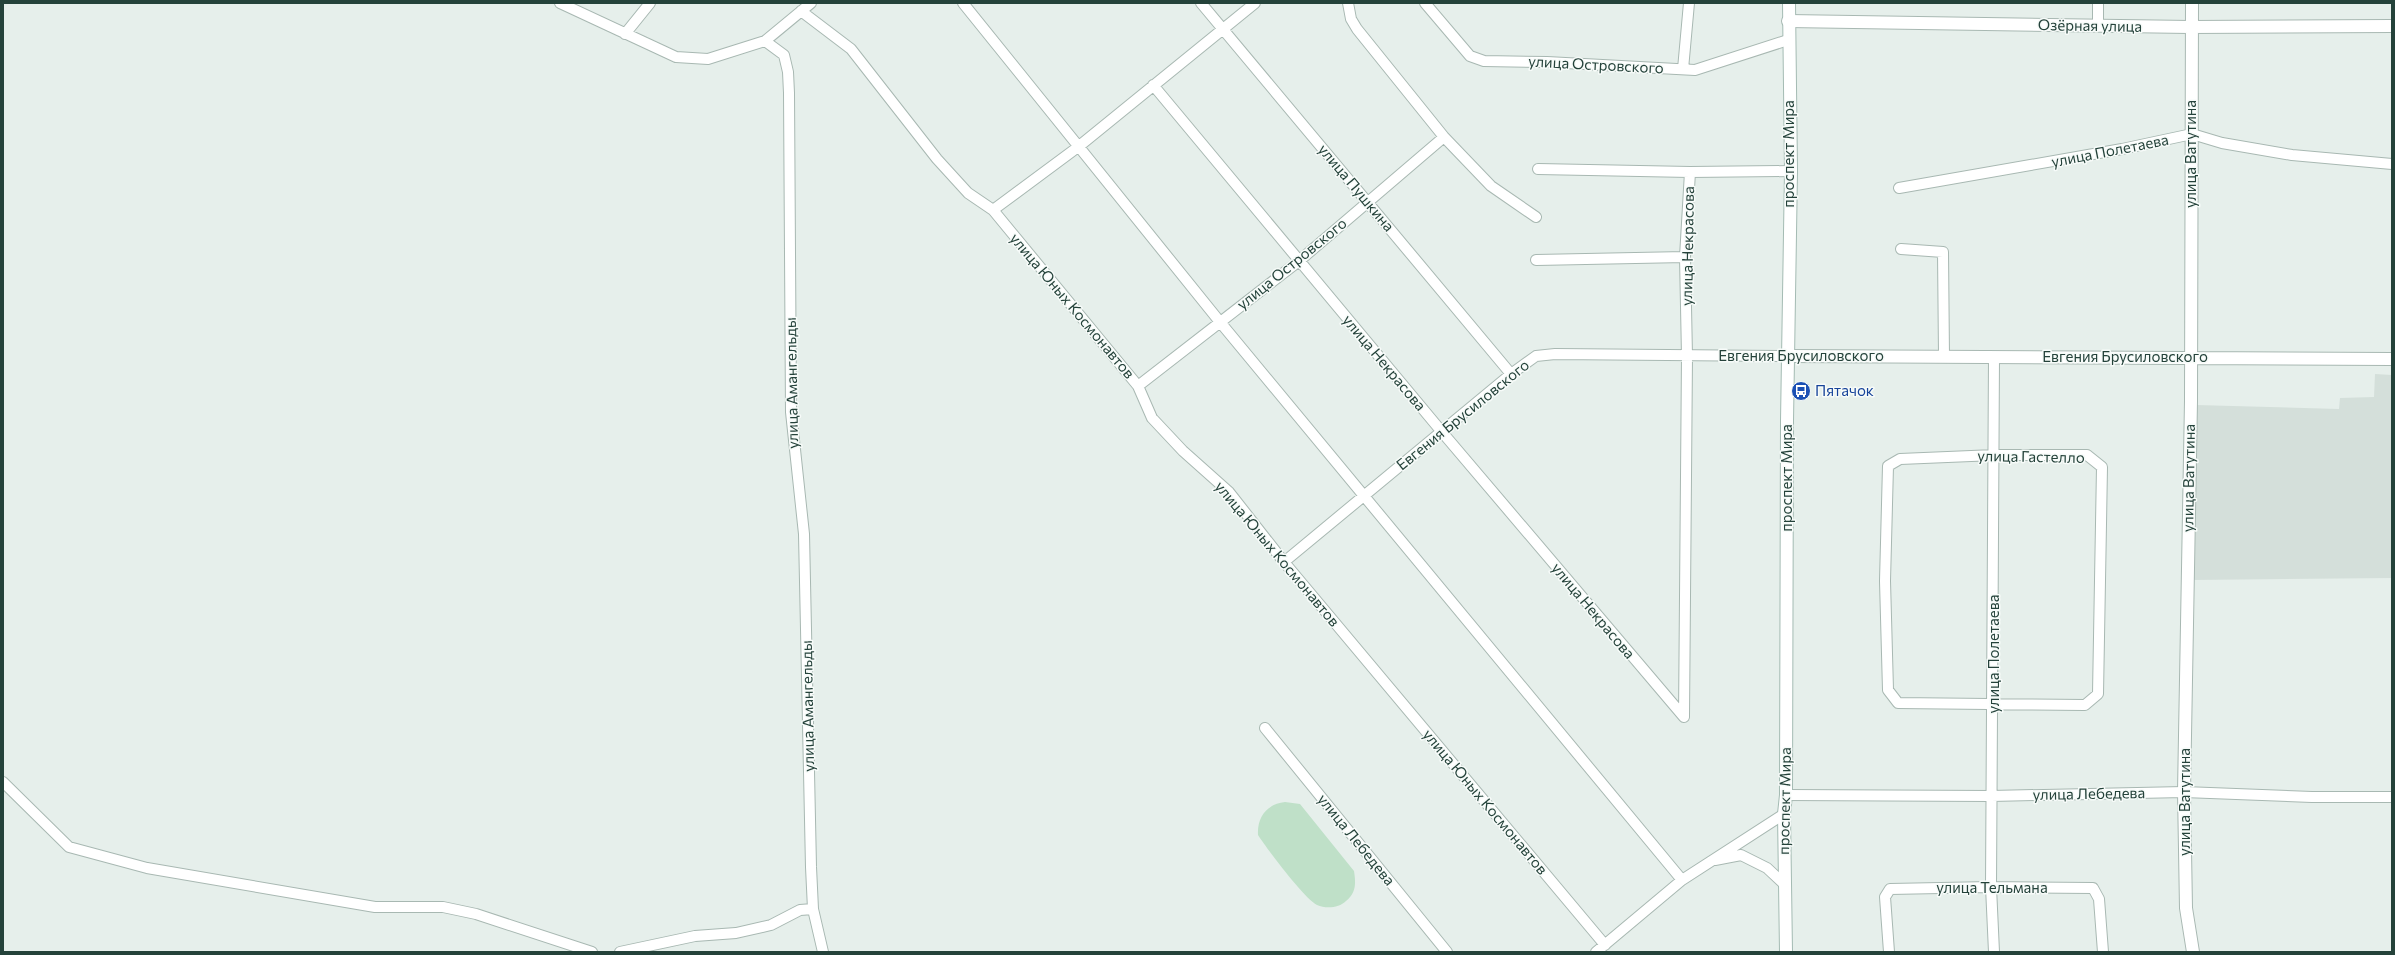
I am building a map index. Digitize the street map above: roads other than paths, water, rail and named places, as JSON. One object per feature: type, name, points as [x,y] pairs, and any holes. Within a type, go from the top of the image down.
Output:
[{"type":"street","points":[[560,3],[676,57],[693,60],[708,59],[765,41],[811,3]]},
{"type":"street","points":[[625,34],[650,3]]},
{"type":"street","points":[[963,3],[1220,322],[1682,880]]},
{"type":"street","name":"улица Пушкина","points":[[1201,3],[1511,374]]},
{"type":"street","points":[[993,210],[1078,147],[1255,3]]},
{"type":"street","points":[[1348,3],[1351,19],[1357,29],[1444,137],[1491,186],[1536,217]]},
{"type":"street","name":"улица Островского","points":[[1425,3],[1470,56],[1484,61],[1695,70],[1788,40]]},
{"type":"street","points":[[1683,69],[1689,3]]},
{"type":"street","name":"проспект Мира","points":[[1786,952],[1784,814],[1786,795],[1788,356],[1791,171],[1788,40],[1789,3]]},
{"type":"street","points":[[2098,3],[2098,26]]},
{"type":"street","name":"улица Ватутина","points":[[2192,3],[2190,27],[2192,134],[2191,357],[2184,792],[2186,908],[2193,952]]},
{"type":"street","name":"улица Юных Космонавтов","points":[[801,11],[851,49],[937,159],[968,193],[993,210],[1138,386],[1152,418],[1183,451],[1229,492],[1284,562],[1605,945]]},
{"type":"street","name":"Озёрная улица","points":[[1788,21],[2190,27],[2392,26]]},
{"type":"street","name":"улица Амангельды","points":[[765,41],[784,55],[788,72],[791,412],[804,540],[813,909],[823,952]]},
{"type":"street","name":"улица Некрасова","points":[[1153,85],[1442,432],[1684,718],[1687,356],[1685,257],[1690,172]]},
{"type":"street","name":"улица Полетаева","points":[[1900,188],[2077,158],[2192,134],[2222,143],[2292,154],[2392,164]]},
{"type":"street","name":"улица Островского","points":[[1138,386],[1299,261],[1367,201],[1444,137]]},
{"type":"street","points":[[1538,169],[1690,172],[1791,171]]},
{"type":"street","points":[[1901,249],[1943,252],[1944,356]]},
{"type":"street","points":[[1536,260],[1685,257]]},
{"type":"street","name":"Евгения Брусиловского","points":[[1284,562],[1511,374],[1536,356],[1555,354],[1687,356],[2392,359]]},
{"type":"street","name":"улица Полетаева","points":[[1994,357],[1994,704],[1991,887],[1994,952]]},
{"type":"street","name":"улица Гастелло","points":[[1995,455],[2087,455],[2102,467],[2098,694],[2085,705],[1994,704],[1898,703],[1888,690],[1885,581],[1888,466],[1900,459],[1995,455]]},
{"type":"street","name":"улица Лебедева","points":[[1265,728],[1447,952]]},
{"type":"street","points":[[3,782],[69,847],[147,868],[375,907],[443,907],[476,914],[592,952]]},
{"type":"street","name":"улица Лебедева","points":[[1786,795],[1992,796],[2184,792],[2312,797],[2392,797]]},
{"type":"street","points":[[1596,952],[1682,880],[1713,861],[1732,846],[1784,814]]},
{"type":"street","points":[[1713,861],[1741,856],[1767,868],[1784,884]]},
{"type":"street","name":"улица Тельмана","points":[[1889,952],[1885,897],[1890,889],[1991,887],[2092,888],[2099,900],[2103,952]]},
{"type":"street","points":[[620,952],[695,936],[736,933],[771,925],[800,910],[813,909]]},
{"type":"place","name":"Пятачок","points":[[1801,391]]}]
